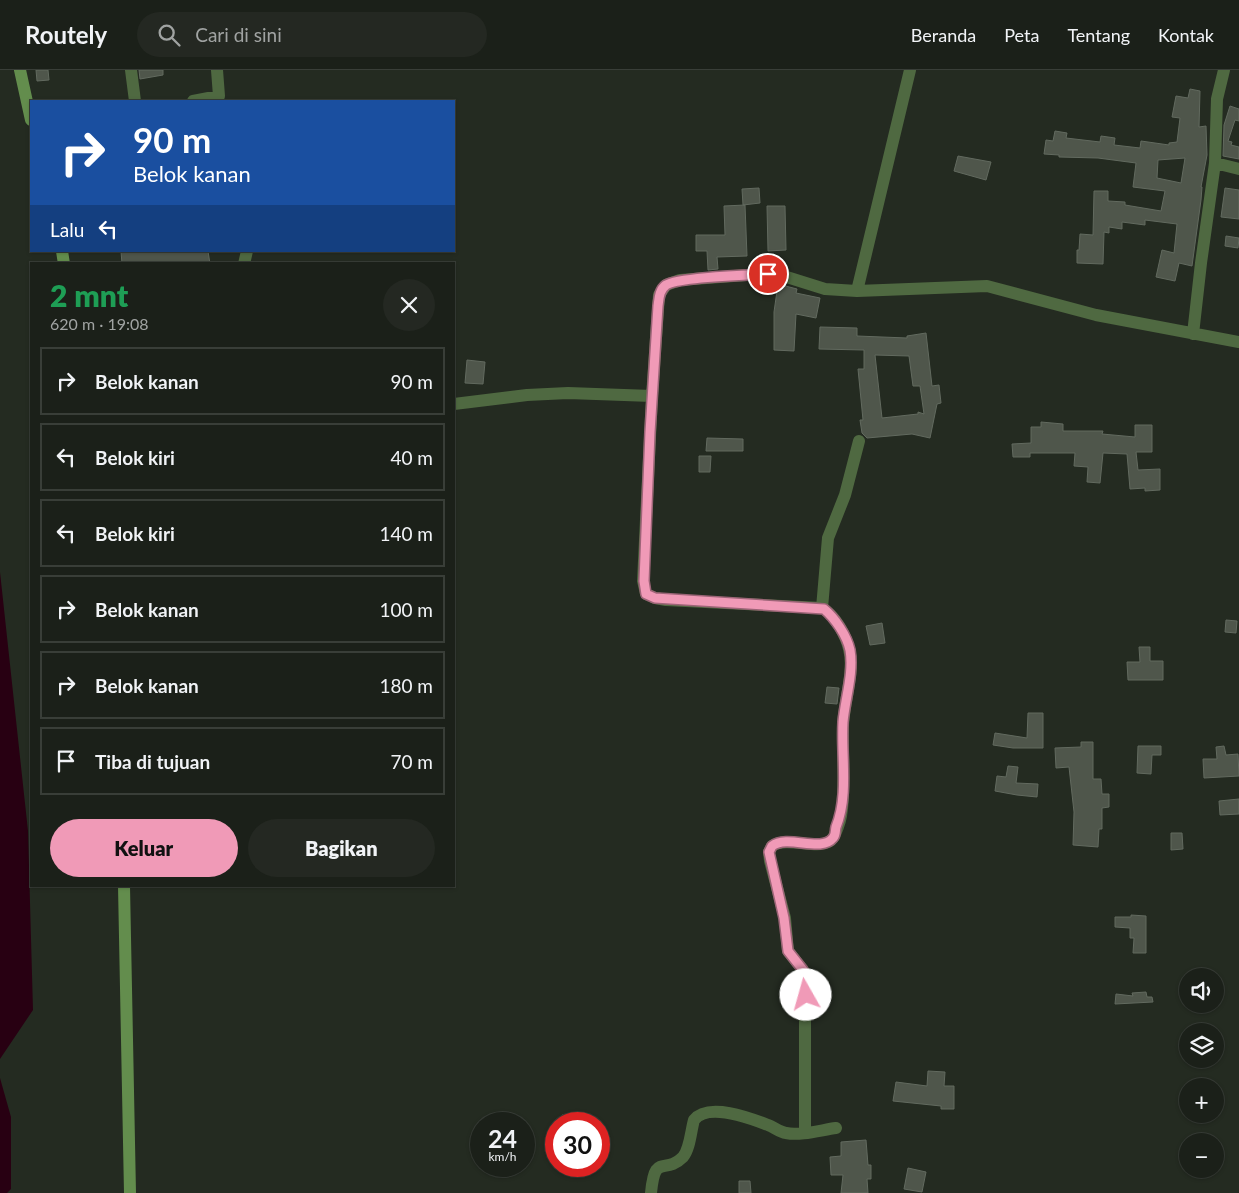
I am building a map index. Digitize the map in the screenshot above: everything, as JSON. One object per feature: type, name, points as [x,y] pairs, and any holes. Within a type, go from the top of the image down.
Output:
[{"type":"main road","points":[[20,70],[30,115]]},
{"type":"main road","points":[[124,887],[130,1193]]},
{"type":"street","points":[[131,70],[135,100]]},
{"type":"street","points":[[217,70],[220,92],[218,100]]},
{"type":"street","points":[[857,291],[910,70]]},
{"type":"street","points":[[1193,334],[1200,263],[1215,162],[1217,99],[1224,70]]},
{"type":"street","points":[[1215,162],[1239,170]]},
{"type":"street","points":[[805,1132],[805,982],[803,970],[788,951],[784,918],[769,852],[772,846],[781,842],[823,844],[835,835],[841,818],[843,723],[850,658],[849,649],[840,630],[822,608],[666,600],[646,594],[644,581],[652,396],[659,295],[666,285],[680,280],[774,273],[825,289],[857,291],[987,286],[1096,315],[1239,342]]},
{"type":"street","points":[[455,404],[568,393],[652,396]]},
{"type":"street","points":[[822,608],[828,538],[845,495],[859,441]]},
{"type":"street","points":[[651,1193],[653,1174],[657,1168],[676,1162],[686,1152],[697,1115],[724,1112],[753,1119],[784,1133],[836,1128]]},
{"type":"shaded area","points":[[0,572],[28,831],[33,1010],[0,1059]]},
{"type":"shaded area","points":[[0,1078],[11,1117],[11,1189],[7,1193],[0,1193]]},
{"type":"building","points":[[36,70],[48,70],[49,80],[37,81]]},
{"type":"building","points":[[139,70],[163,70],[163,75],[140,79]]},
{"type":"building","points":[[1190,89],[1200,91],[1199,127],[1206,126],[1207,155],[1201,187],[1192,266],[1179,263],[1175,281],[1156,277],[1162,250],[1174,253],[1177,224],[1145,220],[1145,225],[1122,222],[1122,229],[1109,227],[1109,233],[1104,232],[1103,264],[1077,263],[1080,234],[1093,235],[1094,191],[1108,191],[1108,201],[1125,202],[1125,205],[1161,211],[1165,191],[1133,187],[1136,163],[1098,158],[1059,157],[1059,155],[1044,154],[1046,140],[1053,141],[1055,131],[1067,133],[1066,138],[1100,142],[1101,136],[1115,138],[1114,145],[1140,148],[1141,141],[1169,145],[1169,143],[1177,142],[1180,118],[1172,117],[1176,96],[1188,98]],"holes":[[[1185,158],[1181,183],[1157,178],[1158,160]]]},
{"type":"building","points":[[1230,106],[1239,109],[1239,121],[1235,120],[1228,141],[1232,142],[1231,145],[1239,147],[1239,159],[1223,156],[1224,125]]},
{"type":"building","points":[[958,156],[991,162],[986,180],[954,171]]},
{"type":"building","points":[[759,188],[760,203],[743,205],[742,189]]},
{"type":"building","points":[[1225,188],[1239,190],[1239,219],[1221,217]]},
{"type":"building","points":[[745,205],[747,256],[717,257],[718,269],[708,270],[707,251],[696,251],[696,235],[725,235],[724,206]]},
{"type":"building","points":[[767,206],[785,206],[786,250],[768,251]]},
{"type":"building","points":[[1226,236],[1239,238],[1238,248],[1225,246]]},
{"type":"building","points":[[121,252],[208,252],[210,262],[185,262],[122,262]]},
{"type":"building","points":[[778,284],[797,289],[796,293],[820,298],[816,318],[796,314],[794,351],[774,350],[774,312]]},
{"type":"building","points":[[820,327],[857,328],[857,336],[907,338],[907,336],[926,333],[932,386],[939,385],[941,403],[937,404],[930,438],[912,434],[867,438],[862,433],[860,420],[863,420],[858,369],[864,369],[864,350],[819,349]],"holes":[[[875,355],[909,356],[913,386],[920,386],[924,414],[918,412],[918,414],[882,418]]]},
{"type":"building","points":[[467,360],[485,362],[483,384],[465,383]]},
{"type":"building","points":[[1041,422],[1063,424],[1063,431],[1103,431],[1102,434],[1135,437],[1135,425],[1152,425],[1152,452],[1136,452],[1138,470],[1160,469],[1160,490],[1130,489],[1127,454],[1103,453],[1100,483],[1087,482],[1088,467],[1074,466],[1075,453],[1030,453],[1030,457],[1013,457],[1012,444],[1031,443],[1031,427],[1041,427]]},
{"type":"building","points":[[707,438],[743,439],[743,451],[706,451]]},
{"type":"building","points":[[699,456],[711,456],[710,472],[699,472]]},
{"type":"building","points":[[1226,620],[1237,621],[1236,633],[1225,632]]},
{"type":"building","points":[[882,623],[885,643],[870,645],[866,626]]},
{"type":"building","points":[[1139,647],[1150,647],[1150,661],[1163,661],[1163,680],[1128,680],[1127,662],[1140,662]]},
{"type":"building","points":[[827,687],[839,688],[837,704],[825,703]]},
{"type":"building","points":[[1028,713],[1043,713],[1043,748],[1013,748],[993,745],[995,733],[1027,738]]},
{"type":"building","points":[[1081,742],[1093,742],[1093,779],[1101,779],[1102,794],[1109,794],[1109,807],[1102,808],[1102,829],[1099,829],[1098,847],[1073,845],[1074,812],[1069,767],[1056,768],[1055,748],[1081,747]]},
{"type":"building","points":[[1138,746],[1161,746],[1161,755],[1152,755],[1151,774],[1137,773]]},
{"type":"building","points":[[1224,746],[1226,755],[1238,754],[1239,776],[1204,778],[1203,759],[1217,759],[1216,747]]},
{"type":"building","points":[[1008,766],[1018,767],[1016,783],[1038,784],[1037,797],[995,791],[997,776],[1006,777]]},
{"type":"building","points":[[1239,799],[1239,814],[1220,815],[1219,801]]},
{"type":"building","points":[[1171,833],[1182,833],[1183,849],[1171,850]]},
{"type":"building","points":[[1131,915],[1146,916],[1146,953],[1133,953],[1134,938],[1130,938],[1130,928],[1115,927],[1115,917],[1131,917]]},
{"type":"building","points":[[1146,992],[1147,997],[1152,997],[1153,1002],[1115,1004],[1116,994],[1133,996],[1132,993]]},
{"type":"building","points":[[928,1071],[945,1072],[944,1086],[954,1086],[954,1109],[941,1109],[941,1106],[893,1101],[896,1082],[927,1086]]},
{"type":"building","points":[[866,1140],[868,1165],[871,1165],[871,1179],[867,1179],[868,1193],[841,1193],[843,1175],[831,1175],[830,1157],[841,1156],[841,1142]]},
{"type":"building","points":[[908,1168],[926,1172],[922,1192],[904,1189]]},
{"type":"building","points":[[739,1181],[750,1181],[751,1193],[739,1193]]},
{"type":"route","points":[[768,274],[680,280],[666,285],[659,295],[650,432],[644,588],[648,596],[666,600],[824,609],[834,620],[846,639],[849,649],[850,667],[843,723],[841,818],[835,835],[832,840],[823,844],[776,843],[769,852],[784,918],[788,951],[803,970],[806,995]]}]
